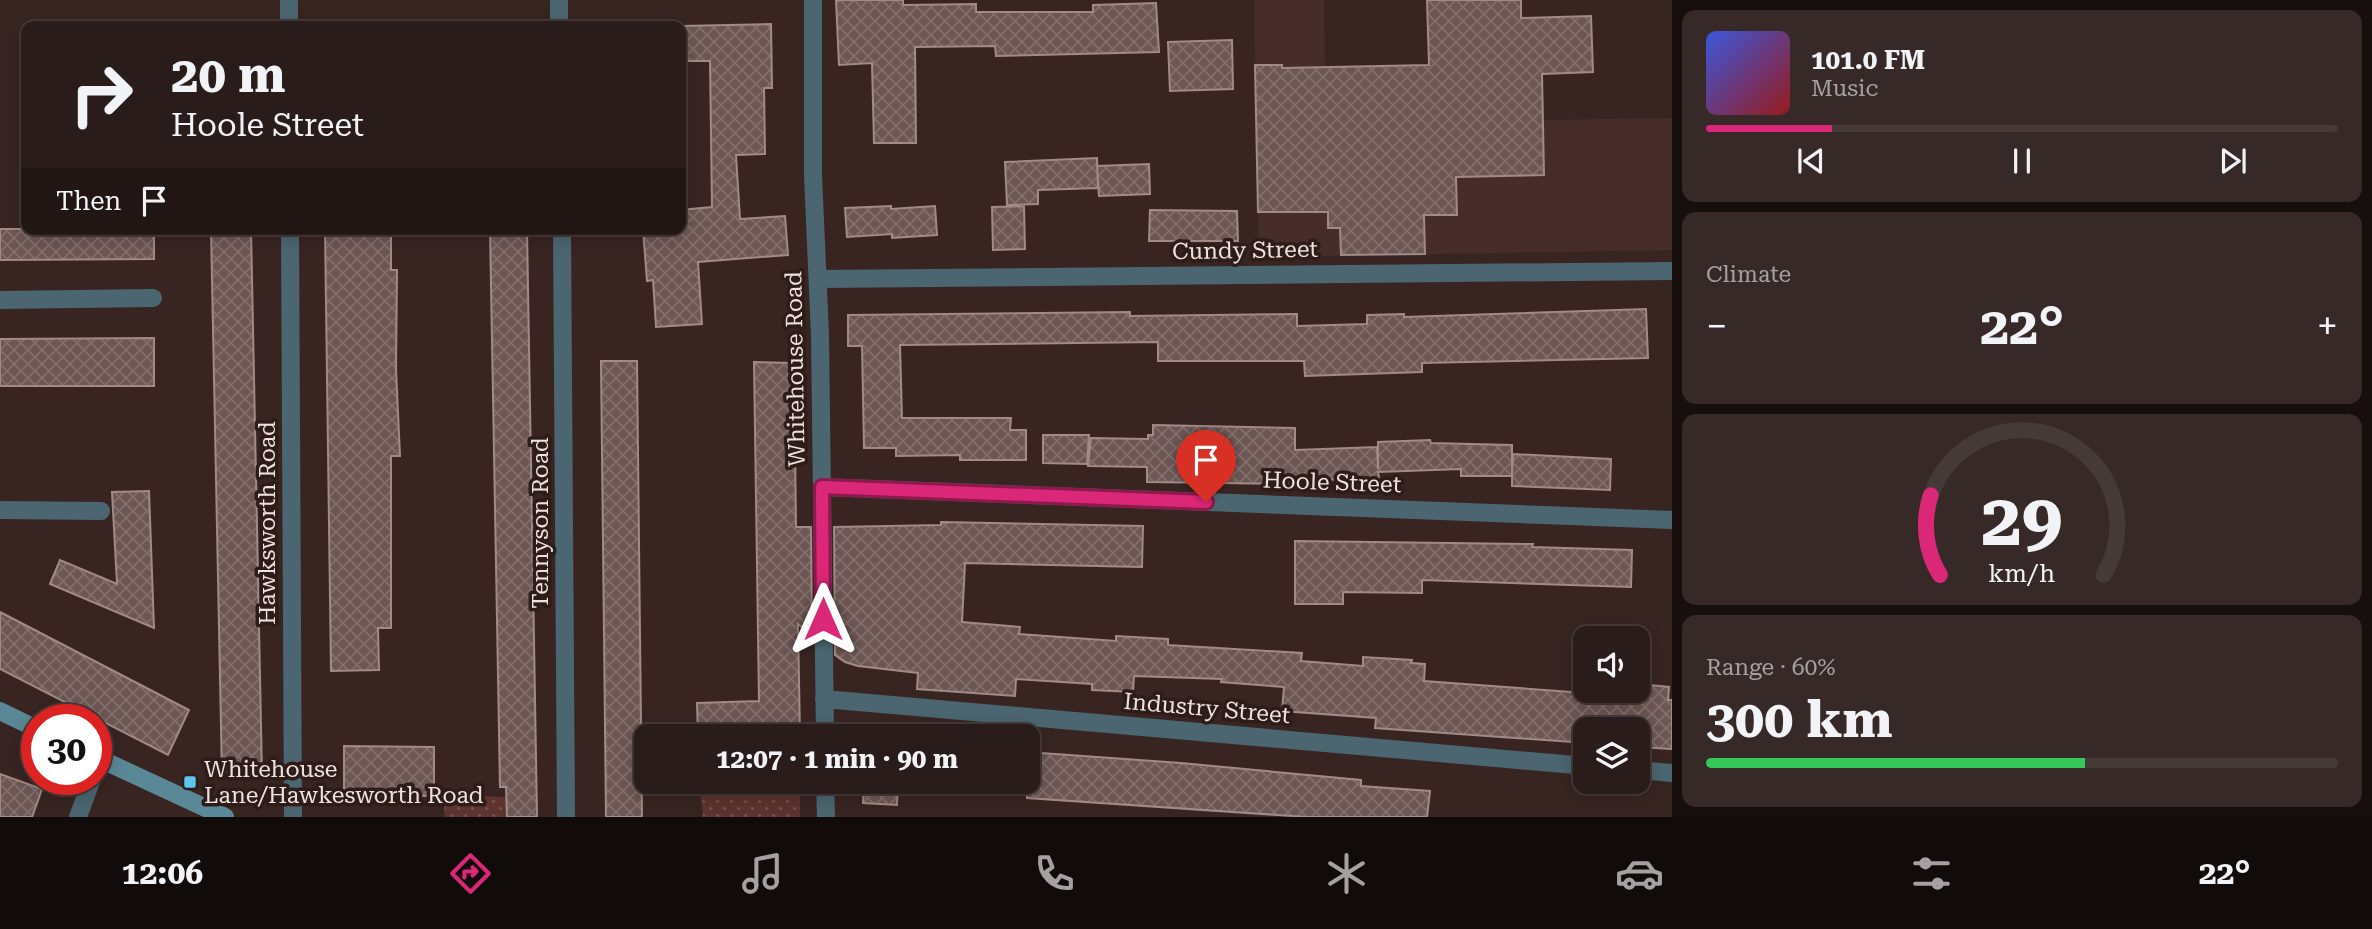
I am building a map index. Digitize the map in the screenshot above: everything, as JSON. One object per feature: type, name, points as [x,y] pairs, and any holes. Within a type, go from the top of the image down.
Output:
[{"type":"street","points":[[289,0],[289,21]]},
{"type":"street","points":[[559,0],[559,21]]},
{"type":"street","name":"Whitehouse Road","points":[[813,0],[813,175],[818,279],[824,724]]},
{"type":"street","name":"Hawksworth Road","points":[[290,235],[293,817]]},
{"type":"street","name":"Tennyson Road","points":[[562,235],[566,817]]},
{"type":"street","name":"Cundy Street","points":[[818,279],[1672,271]]},
{"type":"street","points":[[0,300],[153,298]]},
{"type":"street","name":"Hoole Street","points":[[822,487],[1672,520]]},
{"type":"street","points":[[0,510],[101,511]]},
{"type":"street","name":"Industry Street","points":[[824,699],[1573,765]]},
{"type":"street","points":[[0,711],[21,721]]},
{"type":"street","points":[[112,767],[225,817]]},
{"type":"street","points":[[1650,771],[1672,773]]},
{"type":"street","points":[[825,794],[826,817]]},
{"type":"street","points":[[78,817],[86,795]]},
{"type":"shaded area","points":[[1254,0],[1324,0],[1325,67],[1425,65],[1426,115],[1456,177],[1544,175],[1543,120],[1672,118],[1672,250],[1259,257]]},
{"type":"shaded area","points":[[445,794],[538,799],[537,817],[444,817]]},
{"type":"shaded area","points":[[700,794],[800,794],[800,817],[703,817]]},
{"type":"building","points":[[836,0],[903,0],[903,5],[976,4],[976,12],[1093,12],[1093,5],[1156,3],[1159,52],[996,56],[995,46],[915,47],[916,143],[874,143],[872,63],[839,65]]},
{"type":"building","points":[[1427,0],[1521,0],[1521,18],[1591,16],[1593,72],[1542,74],[1544,175],[1456,177],[1457,215],[1424,215],[1425,254],[1341,255],[1340,228],[1328,228],[1328,212],[1258,212],[1255,65],[1282,65],[1282,68],[1429,65]]},
{"type":"building","points":[[771,24],[772,88],[764,88],[765,154],[736,155],[740,219],[785,216],[788,255],[698,262],[702,324],[656,327],[653,280],[647,281],[643,235],[686,235],[686,210],[712,207],[710,61],[686,61],[686,26]]},
{"type":"building","points":[[1232,40],[1233,89],[1170,91],[1168,42]]},
{"type":"building","points":[[1097,158],[1098,188],[1038,190],[1038,204],[1007,205],[1005,162]]},
{"type":"building","points":[[1149,164],[1150,194],[1099,196],[1097,166]]},
{"type":"building","points":[[891,206],[891,209],[935,206],[937,235],[847,237],[845,208]]},
{"type":"building","points":[[1024,206],[1025,249],[993,250],[992,207]]},
{"type":"building","points":[[1150,210],[1237,211],[1238,241],[1149,241]]},
{"type":"building","points":[[0,229],[21,229],[21,235],[154,235],[154,259],[0,260]]},
{"type":"building","points":[[211,235],[251,235],[262,776],[222,777]]},
{"type":"building","points":[[325,235],[391,235],[391,270],[397,270],[396,369],[400,456],[391,456],[391,628],[378,628],[379,670],[331,671]]},
{"type":"building","points":[[490,235],[527,235],[537,817],[507,817],[506,787],[500,787]]},
{"type":"building","points":[[1646,309],[1648,358],[1422,363],[1422,372],[1305,376],[1304,361],[1158,361],[1158,342],[900,345],[902,418],[1011,418],[1010,430],[1026,430],[1026,460],[960,460],[960,455],[896,456],[896,448],[864,448],[862,346],[848,346],[848,315],[1130,312],[1130,316],[1297,314],[1297,326],[1367,324],[1367,315],[1404,314],[1404,317]]},
{"type":"building","points":[[154,338],[154,386],[0,386],[0,339]]},
{"type":"building","points":[[601,361],[637,361],[641,724],[634,724],[634,794],[642,794],[642,817],[606,817]]},
{"type":"building","points":[[754,362],[794,363],[796,527],[811,527],[812,636],[798,624],[800,724],[698,724],[697,703],[759,701]]},
{"type":"building","points":[[1153,425],[1295,428],[1295,450],[1377,447],[1378,469],[1378,442],[1430,440],[1431,443],[1512,445],[1512,475],[1513,454],[1611,459],[1610,490],[1512,486],[1512,476],[1461,476],[1461,469],[1378,472],[1379,478],[1294,481],[1294,484],[1147,482],[1147,467],[1088,466],[1091,438],[1148,439],[1148,435],[1153,435]]},
{"type":"building","points":[[1043,435],[1089,435],[1087,464],[1043,463]]},
{"type":"building","points":[[149,491],[154,628],[50,584],[60,560],[117,584],[112,492]]},
{"type":"building","points":[[941,522],[1143,526],[1142,567],[965,563],[962,622],[1020,627],[1019,634],[1116,641],[1116,636],[1168,639],[1168,645],[1302,653],[1301,661],[1363,666],[1363,657],[1412,660],[1411,663],[1425,664],[1424,681],[1573,692],[1573,703],[1650,703],[1650,685],[1669,687],[1668,700],[1672,700],[1672,749],[1650,748],[1650,717],[1573,717],[1573,742],[1375,728],[1376,718],[1282,711],[1284,687],[1221,682],[1222,679],[1134,676],[1133,692],[1092,690],[1092,684],[1016,679],[1015,696],[917,689],[918,673],[858,666],[835,655],[834,527],[941,525]]},
{"type":"building","points":[[1295,541],[1533,544],[1532,547],[1632,550],[1631,587],[1422,580],[1422,593],[1343,592],[1343,604],[1295,604]]},
{"type":"building","points":[[0,612],[189,710],[168,755],[112,726],[112,704],[68,704],[0,669]]},
{"type":"building","points":[[344,746],[434,747],[434,796],[344,795]]},
{"type":"building","points":[[1040,753],[1361,780],[1361,786],[1430,791],[1427,817],[1307,817],[1027,798],[1027,794],[1040,794]]},
{"type":"building","points":[[0,774],[21,782],[21,795],[40,795],[32,817],[0,817]]},
{"type":"building","points":[[863,794],[897,794],[897,805],[863,803]]},
{"type":"place","name":"Whitehouse Lane/Hawkesworth Road","points":[[190,782]]},
{"type":"route","points":[[823,619],[822,487],[1206,502]]}]
